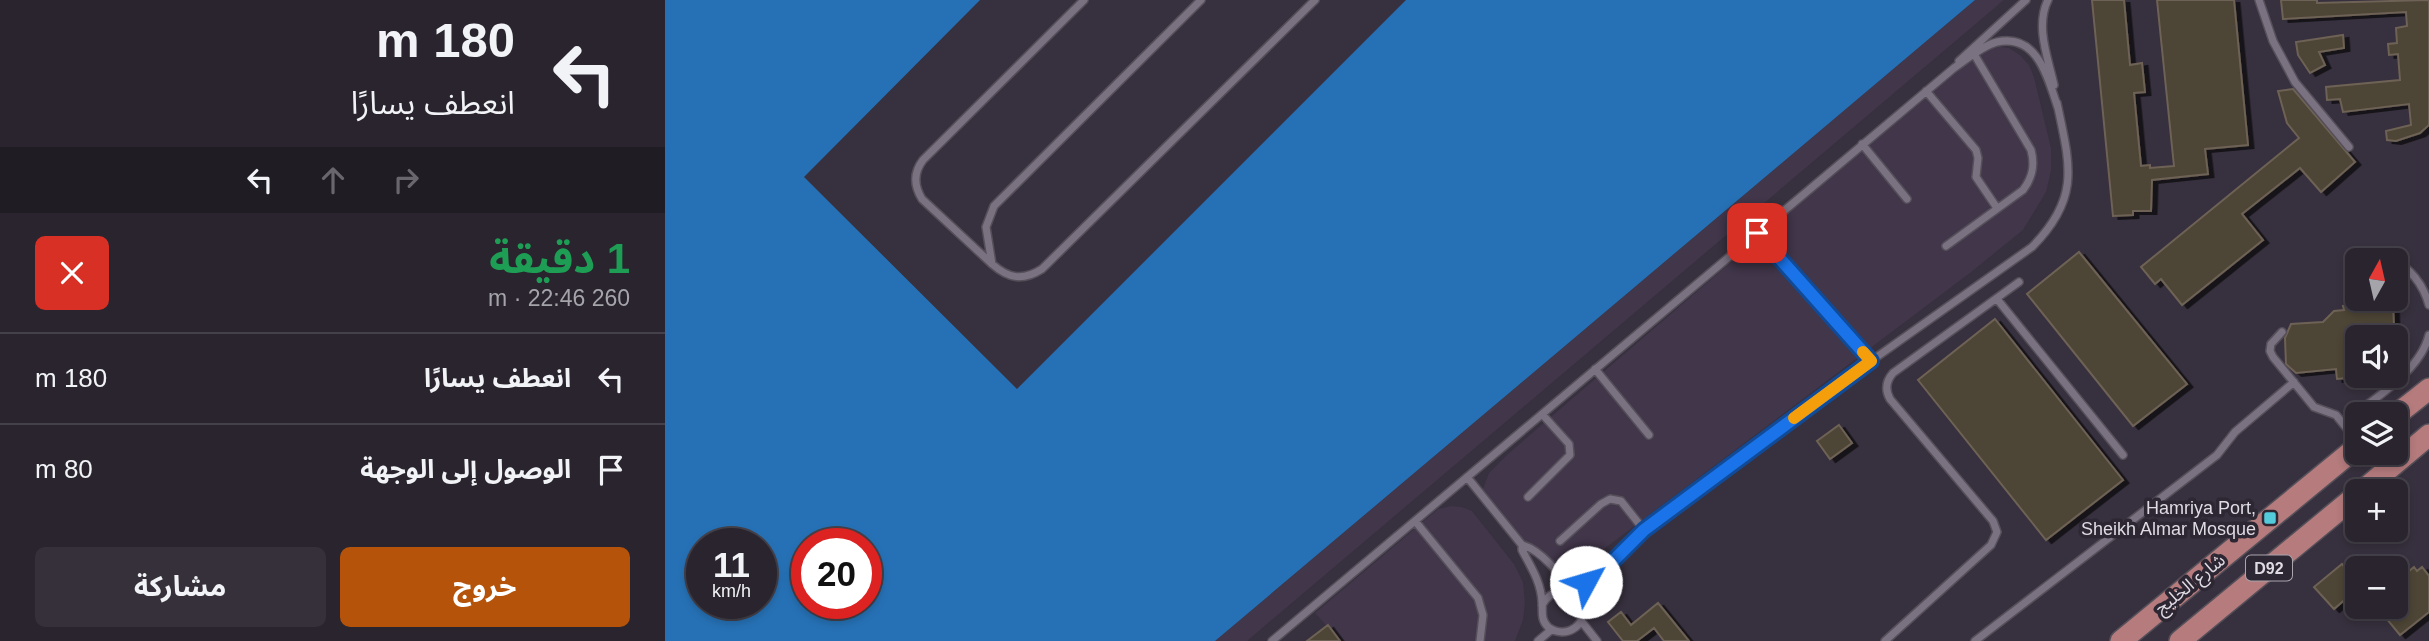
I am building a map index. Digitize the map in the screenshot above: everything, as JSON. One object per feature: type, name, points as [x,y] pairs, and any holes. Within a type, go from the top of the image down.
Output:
[{"type":"main road","points":[[2408,406],[2429,389]]},
{"type":"main road","points":[[2377,479],[2429,435]]},
{"type":"main road","name":"شارع الخليج","points":[[2120,641],[2345,457]]},
{"type":"main road","name":"D92","points":[[2180,641],[2345,505]]},
{"type":"lane","points":[[1084,0],[923,160],[916,172],[916,186],[922,199],[1003,274],[1011,277],[1027,276],[1042,269],[1315,0]]},
{"type":"lane","points":[[992,264],[986,228],[994,206],[1201,0]]},
{"type":"lane","points":[[1954,68],[1967,52],[2026,0]]},
{"type":"lane","points":[[1542,605],[1551,594],[1572,593],[1644,530],[1871,361],[2032,247],[2047,232],[2066,195],[2069,174],[2068,153],[2042,28],[2042,17],[2048,0]]},
{"type":"lane","points":[[2259,0],[2273,41],[2295,82],[2349,148]]},
{"type":"lane","points":[[1272,641],[1862,144],[1974,54],[1996,42],[2019,44],[2030,49],[2044,68],[2058,107]]},
{"type":"lane","points":[[1946,246],[2028,183],[2032,175],[2031,150],[1974,54]]},
{"type":"lane","points":[[1926,91],[1976,150],[1976,177],[1997,208]]},
{"type":"lane","points":[[1862,144],[1907,200]]},
{"type":"lane","points":[[1757,233],[1871,361]]},
{"type":"lane","points":[[2408,269],[2417,279],[2429,305]]},
{"type":"lane","points":[[1885,641],[1991,544],[1997,532],[1993,521],[1891,399],[1887,389],[1888,380],[1893,373],[2019,282]]},
{"type":"lane","points":[[1997,299],[2123,455]]},
{"type":"lane","points":[[2282,332],[2271,344],[2270,351],[2314,407],[2336,415],[2345,426]]},
{"type":"lane","points":[[2343,423],[2408,371],[2419,359],[2429,335]]},
{"type":"lane","points":[[1595,369],[1649,435]]},
{"type":"lane","points":[[1975,641],[2217,455],[2235,432],[2294,382]]},
{"type":"lane","points":[[1528,497],[1570,455],[1569,444],[1542,414]]},
{"type":"lane","points":[[1467,477],[1522,545],[1531,548],[1561,575],[1584,607],[1582,622],[1574,630],[1563,634]]},
{"type":"lane","points":[[1560,541],[1610,499],[1621,502],[1644,530]]},
{"type":"lane","points":[[1415,521],[1478,598],[1483,615],[1480,641]]},
{"type":"lane","points":[[1522,545],[1522,551],[1538,583],[1543,619],[1551,630],[1563,634],[1569,641]]},
{"type":"lane","points":[[1582,622],[1597,641]]},
{"type":"lane","points":[[1538,641],[1551,630]]},
{"type":"shaded area","points":[[1975,0],[2004,0],[1247,641],[1215,641]]},
{"type":"shaded area","points":[[1995,46],[2009,48],[2029,65],[2051,148],[2051,171],[2046,192],[2023,230],[1970,273],[1600,552],[1569,563],[1541,560],[1529,554],[1486,502],[1483,489],[1489,473],[1978,50]]},
{"type":"shaded area","points":[[1451,506],[1472,511],[1514,564],[1523,582],[1523,620],[1515,641],[1340,641],[1315,613],[1438,509]]},
{"type":"water","points":[[665,0],[980,0],[804,177],[1017,389],[1406,0],[1975,0],[1215,641],[665,641]]},
{"type":"building","points":[[2092,0],[2124,0],[2130,65],[2142,63],[2145,92],[2134,93],[2141,166],[2150,165],[2150,168],[2174,166],[2157,0],[2234,0],[2248,145],[2205,149],[2208,174],[2152,180],[2151,211],[2133,211],[2133,215],[2113,216]]},
{"type":"building","points":[[2281,0],[2317,0],[2317,3],[2429,0],[2429,125],[2420,133],[2396,141],[2387,140],[2386,131],[2411,125],[2409,104],[2343,112],[2340,99],[2327,100],[2326,87],[2400,80],[2398,54],[2389,55],[2388,44],[2397,43],[2396,28],[2407,26],[2406,12],[2283,19]]},
{"type":"building","points":[[2343,35],[2344,48],[2319,52],[2325,65],[2310,73],[2298,55],[2296,42]]},
{"type":"building","points":[[2293,89],[2355,162],[2321,192],[2300,168],[2242,214],[2263,240],[2182,305],[2161,279],[2155,284],[2141,267],[2299,138],[2287,123],[2278,91]]},
{"type":"building","points":[[2079,252],[2187,384],[2133,426],[2027,294]]},
{"type":"building","points":[[2343,306],[2345,312],[2393,312],[2394,325],[2345,325],[2345,378],[2337,379],[2336,369],[2296,373],[2286,364],[2285,338],[2291,324],[2323,322],[2334,311],[2344,310]]},
{"type":"building","points":[[1995,319],[2123,480],[2046,540],[1918,380]]},
{"type":"building","points":[[1839,425],[1852,443],[1830,459],[1817,441]]},
{"type":"building","points":[[2342,564],[2345,568],[2345,599],[2334,609],[2314,587]]},
{"type":"building","points":[[2414,567],[2417,571],[2422,567],[2429,576],[2429,612],[2400,635],[2387,619],[2408,619],[2408,572]]},
{"type":"building","points":[[1658,603],[1689,641],[1664,641],[1654,628],[1637,641],[1623,641],[1608,622],[1621,612],[1631,625]]},
{"type":"building","points":[[1328,625],[1340,641],[1307,641]]},
{"type":"slow traffic","points":[[1794,418],[1871,361],[1863,352]]},
{"type":"place","name":"Hamriya Port, Sheikh Almar Mosque","points":[[2270,518]]},
{"type":"route","points":[[1586,582],[1614,560],[1644,530],[1871,361],[1757,233]]}]
